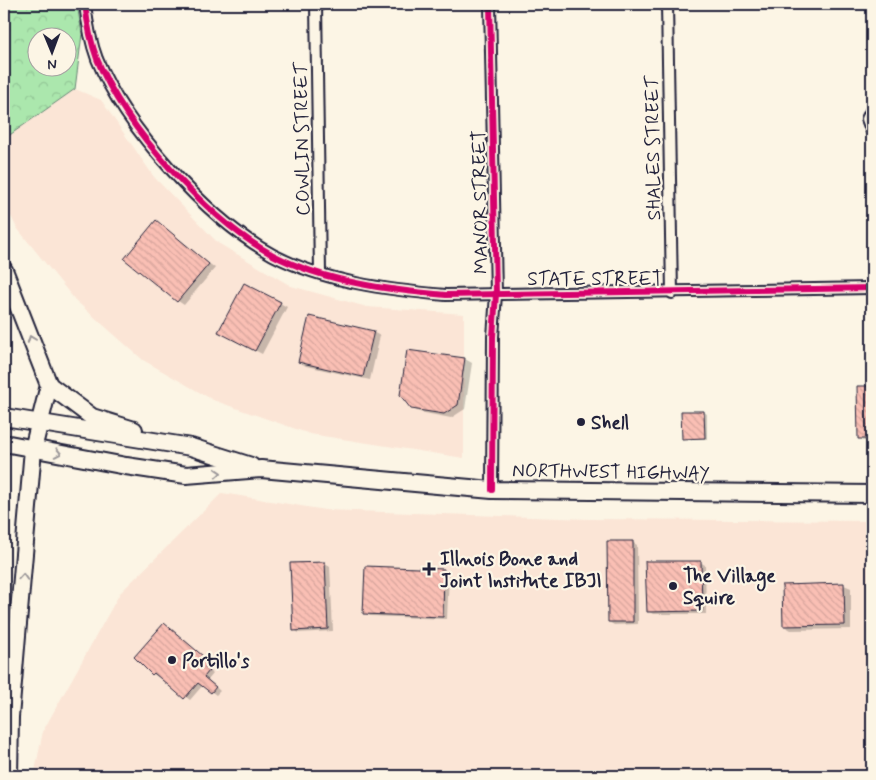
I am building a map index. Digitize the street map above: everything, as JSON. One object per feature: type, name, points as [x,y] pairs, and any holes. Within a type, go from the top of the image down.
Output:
[{"type":"main road","points":[[4,270],[48,385],[45,406],[38,424],[33,449],[10,717],[9,776]]},
{"type":"main road","points":[[48,385],[92,417],[191,447]]},
{"type":"main road","name":"NORTHWEST HIGHWAY","points":[[4,417],[38,424],[191,447],[261,469]]},
{"type":"main road","name":"NORTHWEST HIGHWAY","points":[[4,443],[186,475],[261,469],[492,490],[872,494]]},
{"type":"street","name":"STATE STREET","points":[[85,4],[97,59],[122,107],[143,137],[206,206],[233,230],[273,255],[320,274],[401,291],[446,295],[672,293],[872,288]]},
{"type":"street","name":"COWLIN STREET","points":[[316,4],[320,274]]},
{"type":"street","name":"MANOR STREET","points":[[490,4],[496,294],[493,337],[492,490]]},
{"type":"street","name":"SHALES STREET","points":[[667,4],[672,293]]},
{"type":"street","points":[[872,109],[867,119],[872,132]]},
{"type":"shaded area","points":[[75,89],[101,100],[154,177],[218,243],[291,286],[367,307],[464,314],[464,458],[310,434],[213,400],[143,360],[75,300],[17,228],[4,203],[4,139]]},
{"type":"shaded area","points":[[222,493],[325,510],[589,519],[872,521],[872,776],[34,776],[43,731],[120,593]]},
{"type":"green space","points":[[4,4],[77,4],[82,34],[78,65],[78,28],[28,28],[28,78],[76,78],[75,89],[4,139]]},
{"type":"building","points":[[156,220],[209,264],[177,302],[124,259]]},
{"type":"building","points":[[244,283],[281,302],[255,351],[218,332]]},
{"type":"building","points":[[309,316],[374,331],[363,377],[298,362]]},
{"type":"building","points":[[407,350],[465,358],[458,405],[444,414],[411,409],[400,395]]},
{"type":"building","points":[[857,386],[872,386],[872,439],[858,439]]},
{"type":"building","points":[[681,411],[704,411],[705,438],[682,439]]},
{"type":"building","points":[[607,541],[633,541],[633,622],[608,622]]},
{"type":"building","name":"The Village Squire","points":[[645,561],[701,561],[702,611],[647,612]]},
{"type":"building","points":[[325,562],[328,629],[293,631],[290,563]]},
{"type":"building","points":[[365,566],[444,569],[443,617],[363,614]]},
{"type":"building","points":[[844,583],[845,625],[783,626],[782,585]]},
{"type":"building","name":"Portillo's","points":[[164,623],[210,662],[205,667],[209,671],[204,677],[216,687],[211,693],[198,683],[184,699],[154,673],[152,675],[134,657]]},
{"type":"cycle path","points":[[85,4],[95,53],[110,86],[127,114],[171,170],[196,196],[248,239],[273,255],[314,272],[379,287],[446,295],[872,288]]},
{"type":"cycle path","points":[[490,4],[496,294],[493,337],[492,490]]},
{"type":"place","name":"Shell","points":[[581,422]]},
{"type":"place","name":"Illnois Bone and Joint Institute IBJI","points":[[429,569]]},
{"type":"place","name":"The Village Squire","points":[[673,586]]},
{"type":"place","name":"Portillo's","points":[[172,660]]}]
